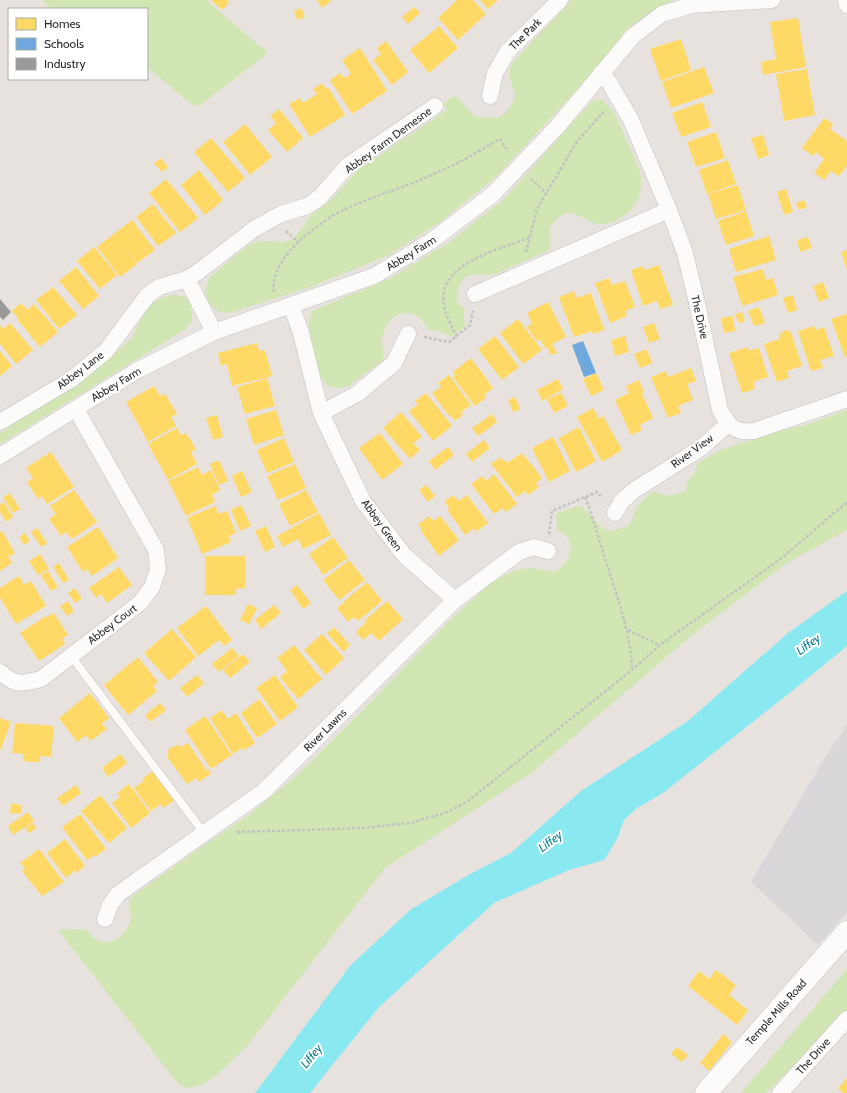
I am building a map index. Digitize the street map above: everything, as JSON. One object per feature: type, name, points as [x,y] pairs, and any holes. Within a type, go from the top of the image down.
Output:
[{"type":"street","name":"The Park","points":[[490,96],[496,73],[508,51],[560,0]]},
{"type":"street","name":"Abbey Farm","points":[[0,456],[136,371],[214,332],[374,276],[432,242],[492,195],[557,127],[633,36],[662,14],[691,2],[772,0]]},
{"type":"street","points":[[846,0],[847,5]]},
{"type":"street","name":"The Drive","points":[[601,73],[609,82],[631,120],[685,253],[720,410],[728,424]]},
{"type":"street","name":"Abbey Farm Demesne","points":[[307,206],[321,196],[348,166],[435,106]]},
{"type":"street","name":"Abbey Lane","points":[[0,422],[72,379],[106,351],[145,300],[160,287],[187,279],[254,229],[281,214],[307,206]]},
{"type":"street","points":[[475,294],[668,210]]},
{"type":"street","points":[[187,279],[214,332]]},
{"type":"street","name":"Abbey Green","points":[[284,307],[301,333],[321,413],[363,501],[404,554],[455,600]]},
{"type":"street","points":[[321,413],[357,394],[394,363],[408,334]]},
{"type":"street","points":[[728,424],[735,429],[746,432],[754,431],[847,399]]},
{"type":"street","name":"Abbey Court","points":[[0,672],[10,680],[23,684],[41,679],[140,603],[152,587],[158,569],[156,550],[76,409]]},
{"type":"street","name":"River View","points":[[615,513],[621,502],[633,491],[701,448],[728,424]]},
{"type":"street","name":"River Lawns","points":[[105,919],[110,905],[118,894],[264,791],[455,600],[519,552],[534,547],[548,550]]},
{"type":"street","name":"Temple Mills Road","points":[[706,1093],[847,932]]},
{"type":"street","name":"The Drive","points":[[780,1093],[847,1019]]},
{"type":"lane","points":[[71,656],[204,833]]},
{"type":"path","points":[[521,274],[537,209],[576,143],[617,95]]},
{"type":"path","points":[[284,307],[273,288],[280,266],[287,254],[327,220],[345,210],[437,173],[500,139],[518,168],[546,193]]},
{"type":"path","points":[[408,334],[449,342],[470,325],[475,294]]},
{"type":"path","points":[[548,550],[552,511],[597,492],[615,513]]},
{"type":"path","points":[[585,497],[594,520],[627,630],[631,648],[632,670]]},
{"type":"path","points":[[217,823],[231,832],[363,828],[410,823],[448,812],[468,801],[632,670],[660,645],[783,556],[847,502]]},
{"type":"path","points":[[627,630],[660,645]]},
{"type":"shaded area","points":[[847,725],[847,912],[818,945],[751,882],[821,764]]},
{"type":"green space","points":[[42,0],[206,0],[268,53],[199,106],[191,104],[148,68],[148,8],[50,8]]},
{"type":"green space","points":[[572,0],[672,0],[627,29],[593,72],[497,176],[440,222],[387,256],[310,287],[230,313],[220,312],[212,307],[207,298],[205,289],[209,278],[246,247],[257,241],[282,242],[291,240],[300,231],[310,216],[330,201],[358,170],[447,110],[443,104],[455,95],[475,117],[497,118],[505,113],[512,104],[515,95],[509,76],[511,65]]},
{"type":"green space","points":[[600,99],[610,108],[617,118],[637,163],[640,174],[640,193],[637,201],[628,213],[607,224],[591,222],[571,213],[562,215],[549,229],[551,242],[548,251],[493,275],[471,275],[463,280],[459,287],[457,302],[465,310],[463,318],[466,326],[450,337],[441,331],[429,330],[423,321],[415,315],[403,313],[398,315],[394,317],[387,325],[383,335],[382,346],[384,355],[382,361],[349,386],[338,388],[328,386],[320,376],[308,323],[312,311],[389,279],[448,243],[503,200],[591,102]]},
{"type":"green space","points":[[171,295],[183,296],[187,299],[191,306],[192,322],[184,330],[0,444],[0,433],[90,375],[132,338],[141,319],[150,306],[159,299]]},
{"type":"green space","points":[[847,410],[847,530],[787,563],[692,635],[530,774],[385,868],[246,1047],[216,1076],[199,1086],[186,1088],[179,1085],[58,930],[86,929],[93,937],[102,942],[111,942],[116,940],[126,930],[130,923],[131,915],[129,901],[134,895],[249,815],[296,776],[358,715],[450,620],[491,583],[508,573],[521,569],[532,568],[554,572],[562,567],[569,557],[571,544],[567,537],[557,529],[556,513],[580,505],[604,529],[611,531],[626,527],[631,522],[638,505],[650,493],[654,491],[670,496],[685,491],[688,481],[694,474],[698,463],[718,451],[774,432],[806,425]]},
{"type":"green space","points":[[847,969],[847,1009],[819,1040],[766,1093],[741,1093]]},
{"type":"water","name":"Liffey","points":[[847,591],[847,646],[663,793],[637,808],[624,820],[617,839],[604,860],[569,870],[494,903],[379,1007],[310,1093],[255,1093],[350,966],[410,910],[470,874],[511,853],[581,791],[688,721],[788,633]]},
{"type":"building: Homes","points":[[227,0],[229,2],[223,10],[211,1]]},
{"type":"building: Homes","points":[[317,0],[330,0],[331,1],[322,8]]},
{"type":"building: Homes","points":[[457,0],[473,0],[486,14],[458,40],[438,18]]},
{"type":"building: Homes","points":[[480,0],[498,0],[488,9]]},
{"type":"building: Homes","points":[[414,7],[420,13],[408,24],[402,17]]},
{"type":"building: Homes","points":[[301,8],[305,17],[297,20],[294,11]]},
{"type":"building: Homes","points":[[798,18],[806,67],[763,75],[761,62],[776,59],[770,22]]},
{"type":"building: Homes","points":[[439,26],[458,48],[429,73],[410,50]]},
{"type":"building: Homes","points":[[681,39],[691,70],[661,81],[650,49]]},
{"type":"building: Homes","points":[[386,41],[408,72],[392,85],[373,60],[381,54],[377,48]]},
{"type":"building: Homes","points":[[360,48],[387,91],[352,114],[330,80],[340,73],[344,78],[351,74],[342,60]]},
{"type":"building: Homes","points":[[704,67],[714,93],[671,108],[662,82]]},
{"type":"building: Homes","points":[[807,69],[815,115],[784,121],[776,74]]},
{"type":"building: Homes","points":[[322,83],[326,89],[328,87],[345,115],[310,137],[289,104],[300,98],[303,103],[317,94],[313,89]]},
{"type":"building: Homes","points":[[702,102],[711,127],[681,137],[672,113]]},
{"type":"building: Homes","points":[[279,109],[303,138],[287,152],[268,130],[276,123],[270,116]]},
{"type":"building: Homes","points":[[824,118],[833,124],[830,129],[847,141],[847,166],[839,176],[831,171],[824,180],[814,173],[824,159],[816,152],[813,156],[802,148]]},
{"type":"building: Homes","points":[[245,124],[272,157],[250,175],[223,142]]},
{"type":"building: Homes","points":[[716,132],[725,158],[696,167],[687,142]]},
{"type":"building: Homes","points":[[763,135],[769,155],[758,159],[751,138]]},
{"type":"building: Homes","points":[[211,138],[245,178],[228,192],[194,152]]},
{"type":"building: Homes","points":[[161,158],[168,167],[162,172],[154,163]]},
{"type":"building: Homes","points":[[728,160],[736,184],[707,194],[699,170]]},
{"type":"building: Homes","points":[[199,170],[223,200],[205,215],[181,185]]},
{"type":"building: Homes","points":[[166,179],[198,218],[180,232],[149,193]]},
{"type":"building: Homes","points":[[738,185],[746,210],[716,219],[708,194]]},
{"type":"building: Homes","points":[[786,189],[793,212],[784,215],[777,192]]},
{"type":"building: Homes","points":[[804,200],[807,207],[799,210],[796,203]]},
{"type":"building: Homes","points":[[153,204],[176,233],[158,246],[136,217]]},
{"type":"building: Homes","points":[[746,211],[754,236],[726,245],[718,221]]},
{"type":"building: Homes","points":[[132,220],[155,250],[137,263],[120,241],[137,264],[120,277],[97,247]]},
{"type":"building: Homes","points":[[769,236],[776,260],[736,272],[729,249]]},
{"type":"building: Homes","points":[[808,237],[812,248],[800,252],[797,240]]},
{"type":"building: Homes","points":[[94,247],[117,275],[100,289],[77,261]]},
{"type":"building: Homes","points":[[847,250],[847,270],[841,252]]},
{"type":"building: Homes","points":[[659,265],[673,305],[660,309],[657,301],[643,306],[631,270],[643,266],[644,270]]},
{"type":"building: Homes","points":[[76,267],[99,296],[83,309],[59,281]]},
{"type":"building: Homes","points":[[763,269],[766,280],[773,278],[778,295],[742,306],[733,277]]},
{"type":"building: Homes","points":[[609,278],[612,285],[625,281],[635,307],[625,311],[627,316],[610,323],[595,283]]},
{"type":"building: Homes","points":[[823,282],[829,298],[819,302],[813,286]]},
{"type":"building: Homes","points":[[53,287],[77,315],[59,329],[36,300]]},
{"type":"building: Homes","points":[[574,291],[577,298],[591,293],[604,330],[593,334],[592,331],[574,337],[559,297]]},
{"type":"building: Homes","points":[[793,295],[797,310],[788,313],[783,298]]},
{"type":"building: Homes","points":[[548,302],[566,337],[552,344],[557,353],[551,355],[547,347],[545,348],[540,339],[537,341],[527,327],[532,323],[527,313]]},
{"type":"building: Homes","points":[[21,303],[27,310],[34,304],[58,332],[40,347],[12,311]]},
{"type":"building: Homes","points":[[759,307],[765,323],[754,326],[748,311]]},
{"type":"building: Homes","points":[[742,312],[745,321],[739,323],[735,314]]},
{"type":"building: Homes","points":[[847,314],[847,357],[845,357],[831,319]]},
{"type":"building: Homes","points":[[733,316],[735,331],[724,333],[721,318]]},
{"type":"building: Homes","points":[[518,319],[542,350],[523,364],[500,333]]},
{"type":"building: Homes","points":[[10,323],[33,350],[16,364],[0,344],[0,325],[3,329]]},
{"type":"building: Homes","points":[[654,323],[660,339],[649,343],[643,327]]},
{"type":"building: Homes","points":[[814,326],[816,330],[824,327],[834,356],[820,360],[823,368],[811,371],[798,331]]},
{"type":"building: Homes","points":[[785,330],[791,332],[802,366],[787,371],[789,378],[777,382],[764,344],[780,339],[779,337],[781,333]]},
{"type":"building: Homes","points":[[495,336],[519,367],[502,380],[478,349]]},
{"type":"building: Homes","points":[[625,336],[629,352],[615,356],[611,340]]},
{"type":"building: Homes","points":[[257,343],[259,351],[265,350],[272,376],[232,386],[227,364],[221,366],[218,353]]},
{"type":"building: Homes","points":[[748,347],[749,351],[759,348],[768,377],[753,382],[755,389],[742,393],[729,353]]},
{"type":"building: Homes","points":[[647,349],[652,363],[640,368],[634,354]]},
{"type":"building: Homes","points":[[0,351],[12,366],[0,376]]},
{"type":"building: Homes","points":[[471,358],[493,388],[484,395],[486,398],[475,406],[453,377],[455,375],[453,372]]},
{"type":"building: Homes","points":[[691,368],[696,381],[687,384],[693,400],[678,406],[681,413],[668,418],[651,377],[666,371],[668,377]]},
{"type":"building: Homes","points":[[596,373],[604,390],[591,396],[583,379]]},
{"type":"building: Homes","points":[[449,375],[471,405],[461,412],[463,415],[455,421],[450,415],[449,416],[432,393],[441,387],[438,383]]},
{"type":"building: Homes","points":[[267,378],[275,406],[245,414],[237,387]]},
{"type":"building: Homes","points":[[558,379],[563,389],[542,401],[537,390]]},
{"type":"building: Homes","points":[[639,380],[644,393],[642,393],[653,418],[640,425],[642,430],[631,435],[615,400],[629,393],[626,386]]},
{"type":"building: Homes","points":[[154,386],[160,396],[165,394],[177,414],[171,417],[176,426],[148,442],[126,402]]},
{"type":"building: Homes","points":[[426,393],[452,426],[433,441],[409,411],[418,404],[415,401]]},
{"type":"building: Homes","points":[[561,393],[568,406],[554,413],[547,399]]},
{"type":"building: Homes","points":[[515,397],[520,409],[513,412],[508,400]]},
{"type":"building: Homes","points":[[593,408],[599,419],[603,416],[622,450],[602,462],[577,417]]},
{"type":"building: Homes","points":[[276,410],[284,435],[254,445],[246,419]]},
{"type":"building: Homes","points":[[401,412],[422,437],[413,443],[420,450],[410,459],[383,428]]},
{"type":"building: Homes","points":[[492,414],[497,422],[478,436],[472,428]]},
{"type":"building: Homes","points":[[217,415],[223,437],[213,440],[206,418]]},
{"type":"building: Homes","points":[[579,427],[596,461],[576,472],[559,438]]},
{"type":"building: Homes","points":[[177,428],[181,435],[186,433],[196,449],[191,452],[197,464],[168,480],[148,444]]},
{"type":"building: Homes","points":[[380,433],[403,464],[382,480],[359,448]]},
{"type":"building: Homes","points":[[553,437],[570,471],[549,482],[532,448]]},
{"type":"building: Homes","points":[[284,438],[294,462],[267,473],[257,450]]},
{"type":"building: Homes","points":[[484,440],[490,448],[472,462],[466,454]]},
{"type":"building: Homes","points":[[448,447],[454,455],[435,470],[429,461]]},
{"type":"building: Homes","points":[[51,452],[74,487],[47,504],[42,496],[38,499],[27,482],[33,478],[26,468]]},
{"type":"building: Homes","points":[[522,453],[542,478],[536,483],[539,487],[528,495],[525,491],[517,497],[491,464],[499,458],[507,463]]},
{"type":"building: Homes","points":[[219,460],[228,481],[219,485],[210,464]]},
{"type":"building: Homes","points":[[295,464],[306,488],[278,500],[267,476]]},
{"type":"building: Homes","points":[[198,467],[202,475],[211,470],[220,490],[212,495],[215,502],[186,516],[168,481]]},
{"type":"building: Homes","points":[[242,471],[252,492],[241,497],[232,476]]},
{"type":"building: Homes","points":[[494,474],[517,504],[506,512],[503,508],[494,514],[471,484],[482,476],[486,481]]},
{"type":"building: Homes","points":[[426,485],[435,496],[428,502],[419,490]]},
{"type":"building: Homes","points":[[74,490],[97,522],[72,539],[66,532],[61,536],[49,519],[56,514],[50,506]]},
{"type":"building: Homes","points":[[306,490],[318,512],[290,526],[279,504]]},
{"type":"building: Homes","points":[[10,493],[20,509],[13,513],[3,497]]},
{"type":"building: Homes","points":[[467,495],[488,523],[476,532],[474,528],[465,535],[448,511],[449,508],[446,504],[446,500],[452,496],[459,501]]},
{"type":"building: Homes","points":[[4,502],[13,517],[6,522],[0,512],[0,505]]},
{"type":"building: Homes","points":[[241,505],[251,526],[240,531],[231,510]]},
{"type":"building: Homes","points":[[215,506],[219,514],[227,511],[236,533],[229,536],[231,542],[202,554],[187,518]]},
{"type":"building: Homes","points":[[319,513],[331,535],[303,549],[298,539],[283,547],[277,536]]},
{"type":"building: Homes","points":[[429,516],[433,521],[440,516],[459,540],[439,556],[418,525]]},
{"type":"building: Homes","points":[[266,526],[275,547],[265,552],[255,531]]},
{"type":"building: Homes","points":[[98,527],[118,558],[92,576],[87,569],[83,572],[67,547]]},
{"type":"building: Homes","points":[[37,528],[47,543],[41,547],[31,532]]},
{"type":"building: Homes","points":[[2,531],[15,553],[8,557],[12,563],[0,571],[0,532]]},
{"type":"building: Homes","points":[[25,533],[30,541],[24,545],[19,537]]},
{"type":"building: Homes","points":[[333,537],[348,558],[323,575],[309,554]]},
{"type":"building: Homes","points":[[40,554],[49,569],[38,575],[29,561]]},
{"type":"building: Homes","points":[[205,556],[245,556],[245,588],[236,589],[236,595],[205,595]]},
{"type":"building: Homes","points":[[349,560],[365,580],[339,600],[323,580]]},
{"type":"building: Homes","points":[[59,563],[69,580],[63,583],[53,567]]},
{"type":"building: Homes","points":[[119,567],[132,585],[107,603],[101,594],[96,598],[89,588]]},
{"type":"building: Homes","points":[[48,571],[58,587],[51,591],[41,575]]},
{"type":"building: Homes","points":[[19,576],[24,585],[31,581],[46,606],[16,624],[0,598],[0,588]]},
{"type":"building: Homes","points":[[367,582],[382,601],[358,621],[354,617],[348,622],[337,608]]},
{"type":"building: Homes","points":[[297,585],[311,603],[303,609],[290,590]]},
{"type":"building: Homes","points":[[75,588],[82,599],[75,603],[68,593]]},
{"type":"building: Homes","points":[[68,601],[74,611],[67,616],[60,606]]},
{"type":"building: Homes","points":[[387,601],[403,619],[379,641],[371,633],[363,640],[356,632],[366,622],[364,621]]},
{"type":"building: Homes","points":[[248,604],[257,608],[249,624],[240,620]]},
{"type":"building: Homes","points":[[274,605],[281,613],[261,629],[255,620]]},
{"type":"building: Homes","points":[[206,606],[232,640],[224,646],[219,640],[198,656],[177,628]]},
{"type":"building: Homes","points":[[54,613],[68,635],[62,639],[65,644],[39,661],[20,633],[46,616],[47,617]]},
{"type":"building: Homes","points":[[334,627],[350,645],[343,652],[327,633]]},
{"type":"building: Homes","points":[[172,629],[196,657],[169,681],[144,653]]},
{"type":"building: Homes","points":[[322,634],[344,658],[326,675],[304,650]]},
{"type":"building: Homes","points":[[294,645],[322,679],[298,699],[280,677],[287,671],[277,658]]},
{"type":"building: Homes","points":[[232,648],[239,656],[219,672],[212,664]]},
{"type":"building: Homes","points":[[243,654],[250,662],[230,678],[223,670]]},
{"type":"building: Homes","points":[[138,657],[158,682],[153,686],[157,691],[128,715],[104,685]]},
{"type":"building: Homes","points":[[197,675],[204,683],[187,697],[180,688]]},
{"type":"building: Homes","points":[[275,675],[298,707],[280,721],[256,688]]},
{"type":"building: Homes","points":[[90,693],[109,718],[102,723],[107,729],[90,741],[86,735],[77,742],[59,718]]},
{"type":"building: Homes","points":[[259,699],[277,724],[257,738],[241,713]]},
{"type":"building: Homes","points":[[160,703],[166,710],[150,722],[145,715]]},
{"type":"building: Homes","points":[[222,710],[228,719],[236,713],[255,743],[244,750],[242,748],[233,754],[210,718]]},
{"type":"building: Homes","points":[[205,716],[232,755],[211,769],[185,730]]},
{"type":"building: Homes","points":[[0,718],[11,722],[0,751]]},
{"type":"building: Homes","points":[[15,723],[54,726],[51,757],[40,756],[40,762],[31,762],[23,761],[23,754],[12,753]]},
{"type":"building: Homes","points":[[188,743],[207,771],[209,770],[211,774],[199,782],[196,778],[187,784],[168,758],[168,751],[170,748],[178,745],[181,747]]},
{"type":"building: Homes","points":[[120,754],[127,763],[108,777],[102,768]]},
{"type":"building: Homes","points":[[153,771],[175,800],[163,808],[161,804],[151,811],[134,788],[144,781],[142,779]]},
{"type":"building: Homes","points":[[129,784],[150,813],[131,828],[112,803],[120,797],[117,793]]},
{"type":"building: Homes","points":[[76,785],[81,793],[63,806],[57,798]]},
{"type":"building: Homes","points":[[100,795],[127,828],[109,843],[81,811]]},
{"type":"building: Homes","points":[[11,803],[22,805],[21,814],[10,813]]},
{"type":"building: Homes","points":[[28,812],[34,821],[13,835],[8,826]]},
{"type":"building: Homes","points":[[80,814],[106,849],[95,857],[94,855],[87,860],[62,827]]},
{"type":"building: Homes","points":[[33,823],[36,828],[29,833],[25,828]]},
{"type":"building: Homes","points":[[65,839],[85,866],[76,873],[75,870],[66,878],[47,853]]},
{"type":"building: Homes","points":[[39,849],[64,882],[42,896],[22,871],[25,869],[20,863]]},
{"type":"building: Homes","points":[[716,970],[736,985],[729,995],[748,1010],[737,1025],[688,986],[699,971],[709,979]]},
{"type":"building: Homes","points":[[723,1034],[732,1042],[709,1071],[700,1063]]},
{"type":"building: Homes","points":[[677,1047],[688,1055],[682,1062],[671,1054]]},
{"type":"building: Homes","points":[[847,1078],[847,1093],[843,1093],[838,1088]]},
{"type":"building: Schools","points":[[583,341],[596,373],[584,377],[572,345]]},
{"type":"building: Industry","points":[[0,299],[11,312],[3,320],[0,317]]}]
